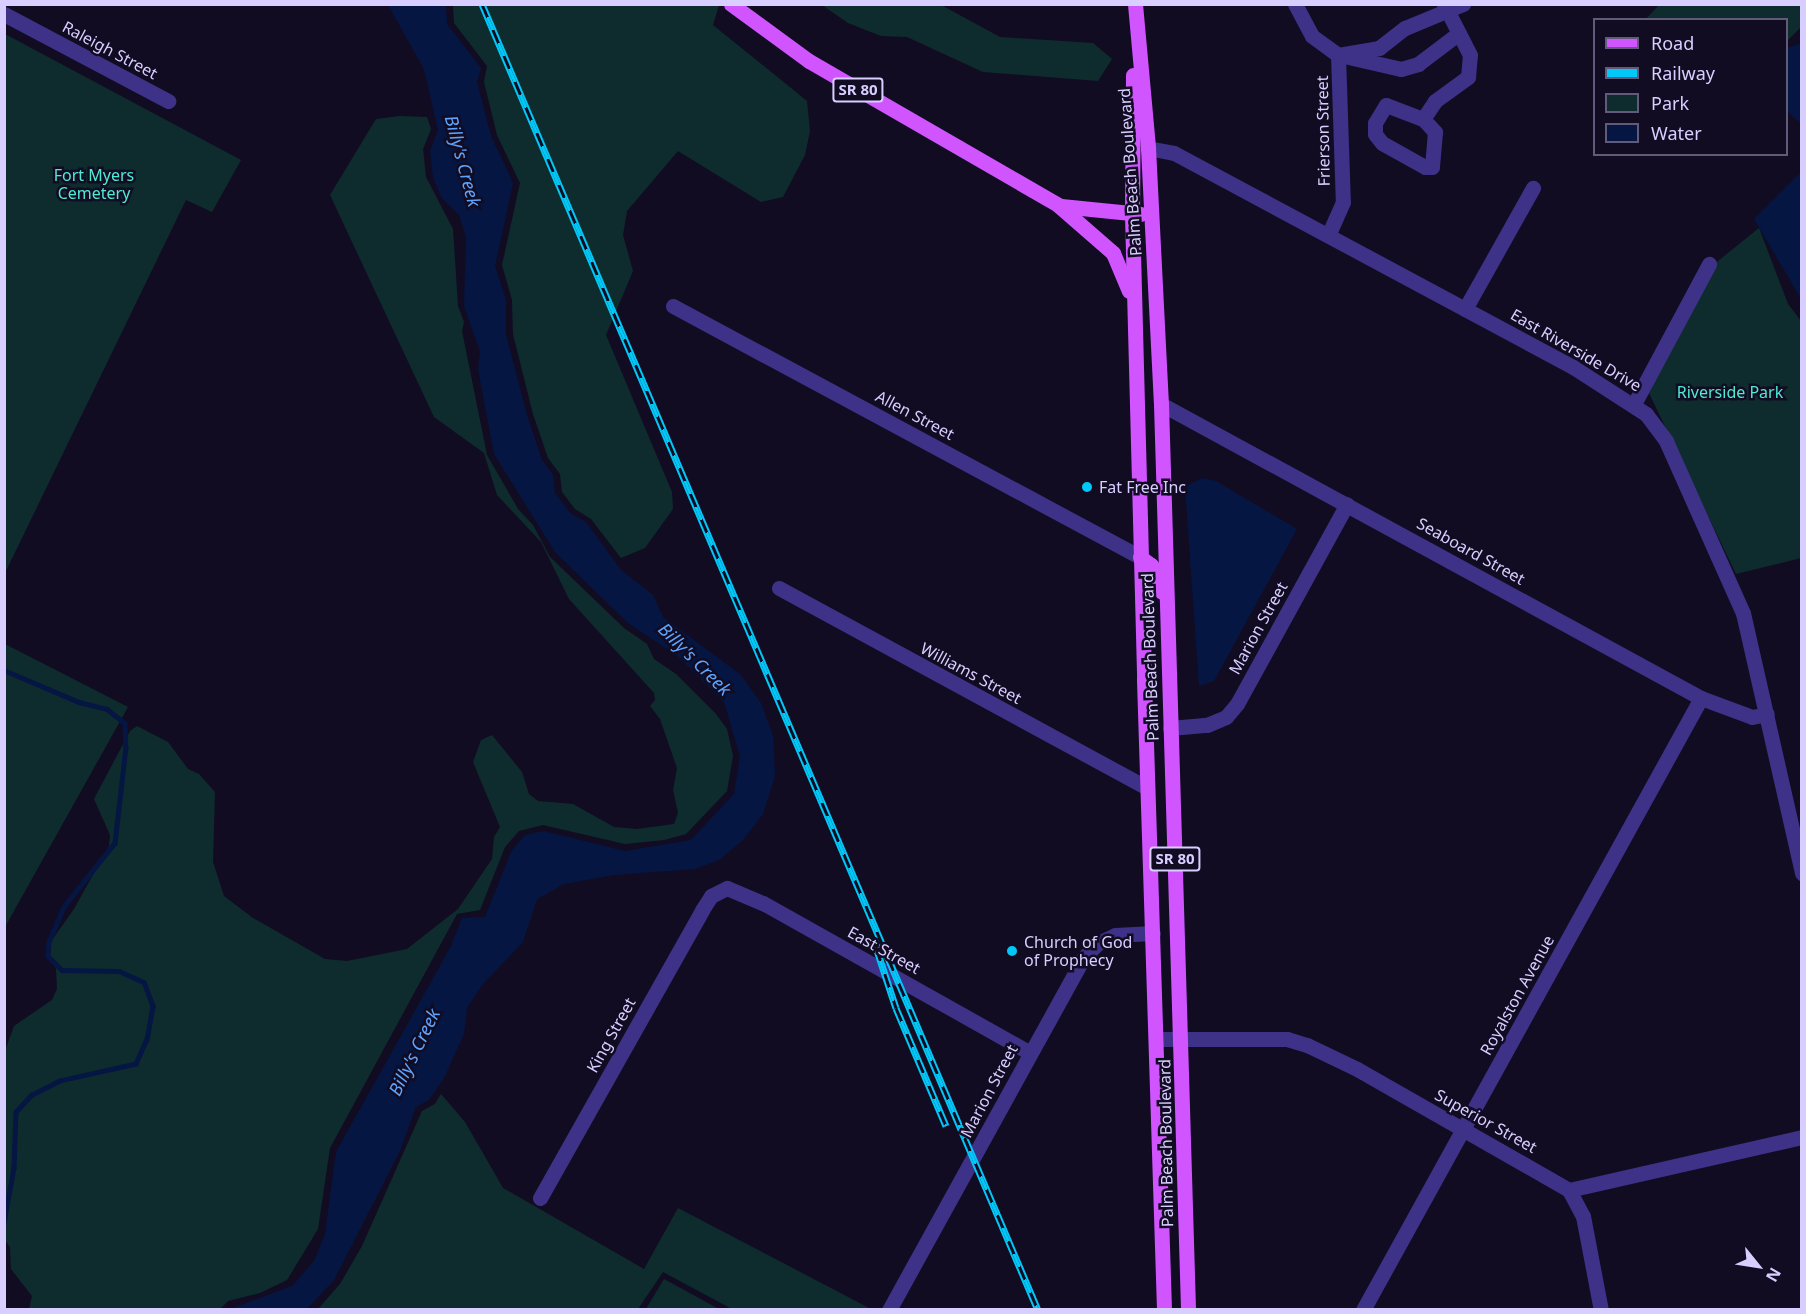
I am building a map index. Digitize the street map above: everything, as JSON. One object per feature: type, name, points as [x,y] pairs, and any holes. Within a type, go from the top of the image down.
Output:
[{"type":"main road","name":"SR 80","points":[[730,4],[809,61],[1058,205],[1086,227],[1121,266],[1136,318]]},
{"type":"main road","name":"Palm Beach Boulevard","points":[[1136,4],[1137,45],[1148,148],[1161,404],[1188,1310]]},
{"type":"main road","points":[[1136,318],[1132,214],[1132,82],[1137,45]]},
{"type":"main road","points":[[1058,205],[1151,215]]},
{"type":"main road","name":"Palm Beach Boulevard","points":[[1136,318],[1140,557],[1164,1310]]},
{"type":"main road","points":[[1140,557],[1151,565],[1166,603]]},
{"type":"street","name":"Frierson Street","points":[[1294,4],[1312,36],[1338,55],[1343,202],[1328,235]]},
{"type":"street","points":[[1338,55],[1379,48],[1405,28],[1446,8],[1463,4]]},
{"type":"street","points":[[1423,119],[1435,101],[1468,78],[1470,55],[1446,8]]},
{"type":"street","name":"Raleigh Street","points":[[4,14],[168,101]]},
{"type":"street","points":[[1338,55],[1401,69],[1418,64],[1459,33]]},
{"type":"street","points":[[1386,105],[1423,119],[1435,132],[1432,167],[1425,167],[1382,143],[1375,134],[1375,123],[1386,105]]},
{"type":"street","name":"East Riverside Drive","points":[[1148,148],[1174,153],[1465,309],[1634,404],[1666,441],[1726,572],[1749,634],[1802,873]]},
{"type":"street","points":[[1465,309],[1533,188]]},
{"type":"street","points":[[1634,404],[1709,264]]},
{"type":"street","name":"Allen Street","points":[[673,306],[1140,557]]},
{"type":"street","name":"Seaboard Street","points":[[1161,404],[1701,698],[1752,717],[1767,714]]},
{"type":"street","name":"Marion Street","points":[[1170,728],[1207,725],[1226,717],[1237,704],[1347,504]]},
{"type":"street","name":"Williams Street","points":[[778,588],[1147,788]]},
{"type":"street","name":"Royalston Avenue","points":[[1363,1310],[1701,698]]},
{"type":"street","name":"East Street","points":[[718,893],[727,888],[763,903],[1030,1053]]},
{"type":"street","name":"King Street","points":[[540,1198],[702,910],[718,893]]},
{"type":"street","name":"Marion Street","points":[[889,1310],[1084,957],[1098,943],[1115,934],[1153,933]]},
{"type":"street","name":"Superior Street","points":[[1156,1039],[1287,1039],[1307,1045],[1464,1128],[1569,1190]]},
{"type":"street","points":[[1601,1310],[1583,1216],[1569,1190],[1802,1137]]},
{"type":"green space","points":[[453,5],[719,5],[713,25],[807,101],[810,131],[805,155],[783,197],[761,202],[678,151],[627,211],[623,235],[633,271],[606,335],[672,492],[673,509],[645,548],[621,558],[591,519],[575,509],[562,492],[560,474],[548,458],[533,414],[513,334],[512,300],[502,265],[520,183],[497,135],[484,82],[487,66],[454,23]]},
{"type":"green space","points":[[822,5],[941,5],[1000,37],[1093,43],[1112,59],[1098,81],[983,72],[907,37],[881,36],[848,23]]},
{"type":"green space","points":[[1659,5],[1801,5],[1801,27],[1788,40],[1788,18],[1647,18]]},
{"type":"green space","name":"Fort Myers Cemetery","points":[[5,34],[241,160],[212,212],[186,200],[5,573]]},
{"type":"green space","points":[[400,116],[427,117],[431,129],[423,149],[426,177],[453,229],[458,306],[464,322],[462,331],[487,455],[518,509],[533,525],[550,557],[624,628],[647,644],[654,659],[676,674],[716,714],[727,729],[733,756],[727,791],[686,834],[664,840],[625,844],[543,825],[519,831],[505,847],[480,910],[457,914],[330,1148],[318,1229],[287,1280],[260,1293],[228,1301],[220,1309],[29,1309],[32,1296],[11,1269],[10,1247],[5,1240],[6,1048],[14,1026],[52,1000],[57,989],[56,968],[48,958],[47,947],[74,909],[109,846],[110,835],[94,799],[130,731],[137,726],[168,742],[188,769],[199,774],[215,792],[213,862],[224,896],[253,918],[325,959],[347,961],[407,949],[458,909],[492,859],[494,837],[500,827],[473,762],[481,740],[492,735],[522,772],[529,794],[538,801],[573,804],[614,827],[637,829],[674,824],[678,813],[673,790],[677,768],[660,719],[650,706],[655,700],[654,693],[569,599],[541,542],[497,495],[484,453],[434,417],[330,195],[376,119]]},
{"type":"green space","name":"Riverside Park","points":[[1759,228],[1788,304],[1801,321],[1801,558],[1736,574],[1649,393],[1713,265]]},
{"type":"green space","points":[[5,644],[128,707],[5,927]]},
{"type":"green space","points":[[441,1094],[465,1122],[503,1188],[644,1269],[678,1208],[871,1309],[732,1309],[663,1272],[638,1309],[318,1309],[340,1284],[362,1246],[422,1111],[435,1104]]},
{"type":"green space","points":[[664,1279],[719,1309],[646,1309]]},
{"type":"water","name":"Billy's Creek","points":[[388,5],[446,5],[447,24],[481,68],[477,82],[491,136],[513,183],[495,266],[506,300],[506,335],[527,415],[542,460],[553,475],[555,493],[570,513],[586,522],[621,570],[653,595],[663,617],[741,675],[761,703],[773,736],[775,776],[763,814],[743,840],[719,860],[695,869],[614,875],[564,884],[537,899],[523,942],[482,985],[467,1008],[464,1034],[444,1078],[429,1100],[416,1107],[400,1151],[334,1280],[307,1309],[230,1309],[292,1286],[314,1261],[325,1234],[336,1152],[451,946],[462,918],[485,917],[512,850],[525,835],[544,831],[625,851],[691,840],[734,794],[740,756],[724,702],[678,656],[628,623],[555,552],[494,454],[478,369],[480,351],[464,306],[466,236],[459,215],[441,197],[433,177],[430,151],[438,130],[424,69]]},
{"type":"water","points":[[1801,43],[1801,124],[1788,112],[1788,48]]},
{"type":"water","points":[[1801,172],[1801,299],[1754,219]]},
{"type":"water","points":[[1202,478],[1216,481],[1297,529],[1214,681],[1199,686],[1185,487]]},
{"type":"waterway","points":[[4,670],[79,702],[107,709],[125,723],[126,747],[115,843],[64,907],[49,942],[48,956],[62,970],[119,971],[144,982],[153,1006],[147,1039],[136,1064],[60,1081],[32,1095],[16,1112],[14,1168],[4,1223]]},
{"type":"railway","points":[[482,4],[1038,1310]]},
{"type":"railway","points":[[876,947],[896,1008],[946,1126]]},
{"type":"place","name":"Fat Free Inc","points":[[1087,487]]},
{"type":"place","name":"Church of God of Prophecy","points":[[1012,951]]}]
